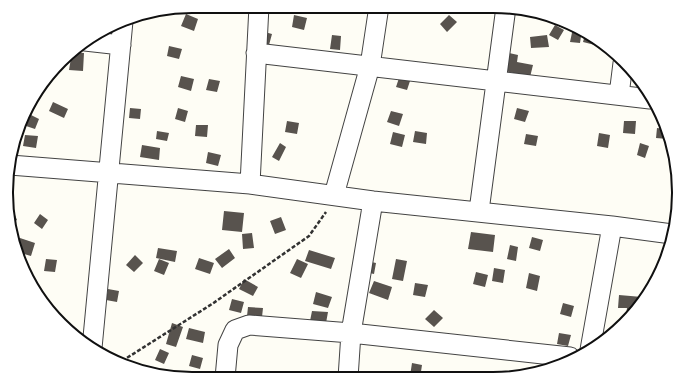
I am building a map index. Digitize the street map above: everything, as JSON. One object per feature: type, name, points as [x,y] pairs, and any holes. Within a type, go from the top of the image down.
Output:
[{"type":"street","points":[[250,184],[259,13]]},
{"type":"street","points":[[334,195],[370,66],[378,13]]},
{"type":"street","points":[[479,211],[495,80],[505,13]]},
{"type":"street","points":[[93,342],[122,28]]},
{"type":"street","points":[[95,42],[121,45]]},
{"type":"street","points":[[256,53],[645,98]]},
{"type":"street","points":[[619,95],[622,69]]},
{"type":"street","points":[[15,164],[250,184],[372,201],[479,211],[668,233]]},
{"type":"street","points":[[348,372],[351,333],[372,201]]},
{"type":"street","points":[[591,342],[612,226]]},
{"type":"street","points":[[226,372],[228,345],[235,330],[249,325],[351,333],[563,357]]},
{"type":"path","points":[[126,359],[212,304],[310,236],[326,214],[334,195]]},
{"type":"building","points":[[186,14],[198,19],[194,31],[181,26]]},
{"type":"building","points":[[294,15],[307,18],[304,30],[292,27]]},
{"type":"building","points":[[449,15],[457,22],[447,32],[440,24]]},
{"type":"building","points":[[555,25],[564,30],[558,40],[549,35]]},
{"type":"building","points":[[261,31],[272,34],[269,45],[259,43]]},
{"type":"building","points":[[572,32],[581,36],[580,43],[570,42]]},
{"type":"building","points":[[332,35],[341,36],[340,50],[330,49]]},
{"type":"building","points":[[547,35],[549,47],[531,48],[530,37]]},
{"type":"building","points":[[584,38],[595,45],[583,42]]},
{"type":"building","points":[[169,46],[182,49],[179,59],[167,56]]},
{"type":"building","points":[[496,50],[518,55],[517,62],[533,65],[530,77],[492,68]]},
{"type":"building","points":[[80,53],[84,53],[83,71],[69,70],[70,62]]},
{"type":"building","points":[[400,75],[411,78],[407,90],[396,87]]},
{"type":"building","points":[[181,76],[194,79],[191,91],[178,87]]},
{"type":"building","points":[[209,79],[220,81],[217,92],[206,90]]},
{"type":"building","points":[[53,102],[68,109],[64,118],[49,111]]},
{"type":"building","points":[[130,108],[141,109],[140,119],[129,118]]},
{"type":"building","points":[[178,108],[188,111],[185,122],[175,119]]},
{"type":"building","points":[[517,108],[529,111],[525,122],[514,119]]},
{"type":"building","points":[[391,111],[403,114],[399,126],[387,122]]},
{"type":"building","points":[[31,115],[39,119],[35,129],[26,126]]},
{"type":"building","points":[[287,121],[299,123],[297,134],[285,132]]},
{"type":"building","points":[[624,121],[636,121],[635,134],[623,133]]},
{"type":"building","points":[[196,125],[208,125],[207,137],[195,136]]},
{"type":"building","points":[[657,128],[660,128],[663,139],[656,138]]},
{"type":"building","points":[[157,131],[169,133],[167,141],[156,139]]},
{"type":"building","points":[[415,131],[427,133],[426,144],[413,142]]},
{"type":"building","points":[[393,132],[405,135],[402,147],[390,144]]},
{"type":"building","points":[[599,133],[610,135],[608,148],[597,146]]},
{"type":"building","points":[[526,134],[538,136],[536,146],[524,144]]},
{"type":"building","points":[[25,135],[38,136],[36,148],[23,146]]},
{"type":"building","points":[[280,143],[286,147],[279,161],[272,157]]},
{"type":"building","points":[[640,143],[649,146],[645,158],[637,155]]},
{"type":"building","points":[[142,145],[160,148],[159,160],[140,157]]},
{"type":"building","points":[[208,152],[221,155],[218,166],[206,163]]},
{"type":"building","points":[[224,211],[244,213],[242,232],[222,230]]},
{"type":"building","points":[[40,214],[48,220],[42,229],[34,223]]},
{"type":"building","points":[[281,217],[286,230],[275,234],[270,221]]},
{"type":"building","points":[[471,232],[495,235],[493,252],[468,249]]},
{"type":"building","points":[[252,233],[254,248],[243,249],[242,234]]},
{"type":"building","points":[[532,237],[543,240],[540,251],[529,248]]},
{"type":"building","points":[[20,238],[35,243],[31,256],[25,254]]},
{"type":"building","points":[[510,245],[518,247],[516,261],[507,259]]},
{"type":"building","points":[[158,248],[177,251],[175,262],[156,258]]},
{"type":"building","points":[[229,249],[235,258],[222,268],[215,259]]},
{"type":"building","points":[[309,250],[335,258],[331,269],[305,261]]},
{"type":"building","points":[[135,255],[143,263],[134,272],[126,265]]},
{"type":"building","points":[[199,258],[214,263],[210,274],[195,269]]},
{"type":"building","points":[[46,259],[57,260],[55,272],[44,271]]},
{"type":"building","points":[[159,259],[169,263],[164,275],[154,271]]},
{"type":"building","points":[[297,259],[308,264],[301,278],[290,273]]},
{"type":"building","points":[[396,259],[407,261],[403,281],[392,279]]},
{"type":"building","points":[[367,261],[376,263],[374,274],[365,272]]},
{"type":"building","points":[[494,268],[505,270],[503,283],[492,281]]},
{"type":"building","points":[[476,272],[488,275],[485,287],[473,284]]},
{"type":"building","points":[[529,273],[540,276],[537,291],[526,288]]},
{"type":"building","points":[[244,279],[258,287],[253,296],[239,289]]},
{"type":"building","points":[[374,281],[392,287],[388,300],[369,293]]},
{"type":"building","points":[[415,283],[428,285],[425,297],[413,295]]},
{"type":"building","points":[[108,289],[119,291],[117,302],[106,300]]},
{"type":"building","points":[[316,292],[332,297],[328,308],[313,304]]},
{"type":"building","points":[[619,295],[639,297],[626,312],[627,308],[618,308]]},
{"type":"building","points":[[232,299],[244,302],[241,313],[229,310]]},
{"type":"building","points":[[563,303],[574,306],[571,317],[560,314]]},
{"type":"building","points":[[248,307],[263,308],[262,317],[247,316]]},
{"type":"building","points":[[434,310],[443,318],[434,327],[425,319]]},
{"type":"building","points":[[312,311],[328,312],[326,323],[310,321]]},
{"type":"building","points":[[172,323],[183,327],[176,347],[166,344]]},
{"type":"building","points":[[189,328],[205,332],[203,343],[186,339]]},
{"type":"building","points":[[559,333],[571,335],[568,346],[557,344]]},
{"type":"building","points":[[160,349],[169,353],[164,364],[155,360]]},
{"type":"building","points":[[192,355],[203,358],[200,369],[189,366]]},
{"type":"building","points":[[412,363],[422,365],[421,372],[411,372]]}]
